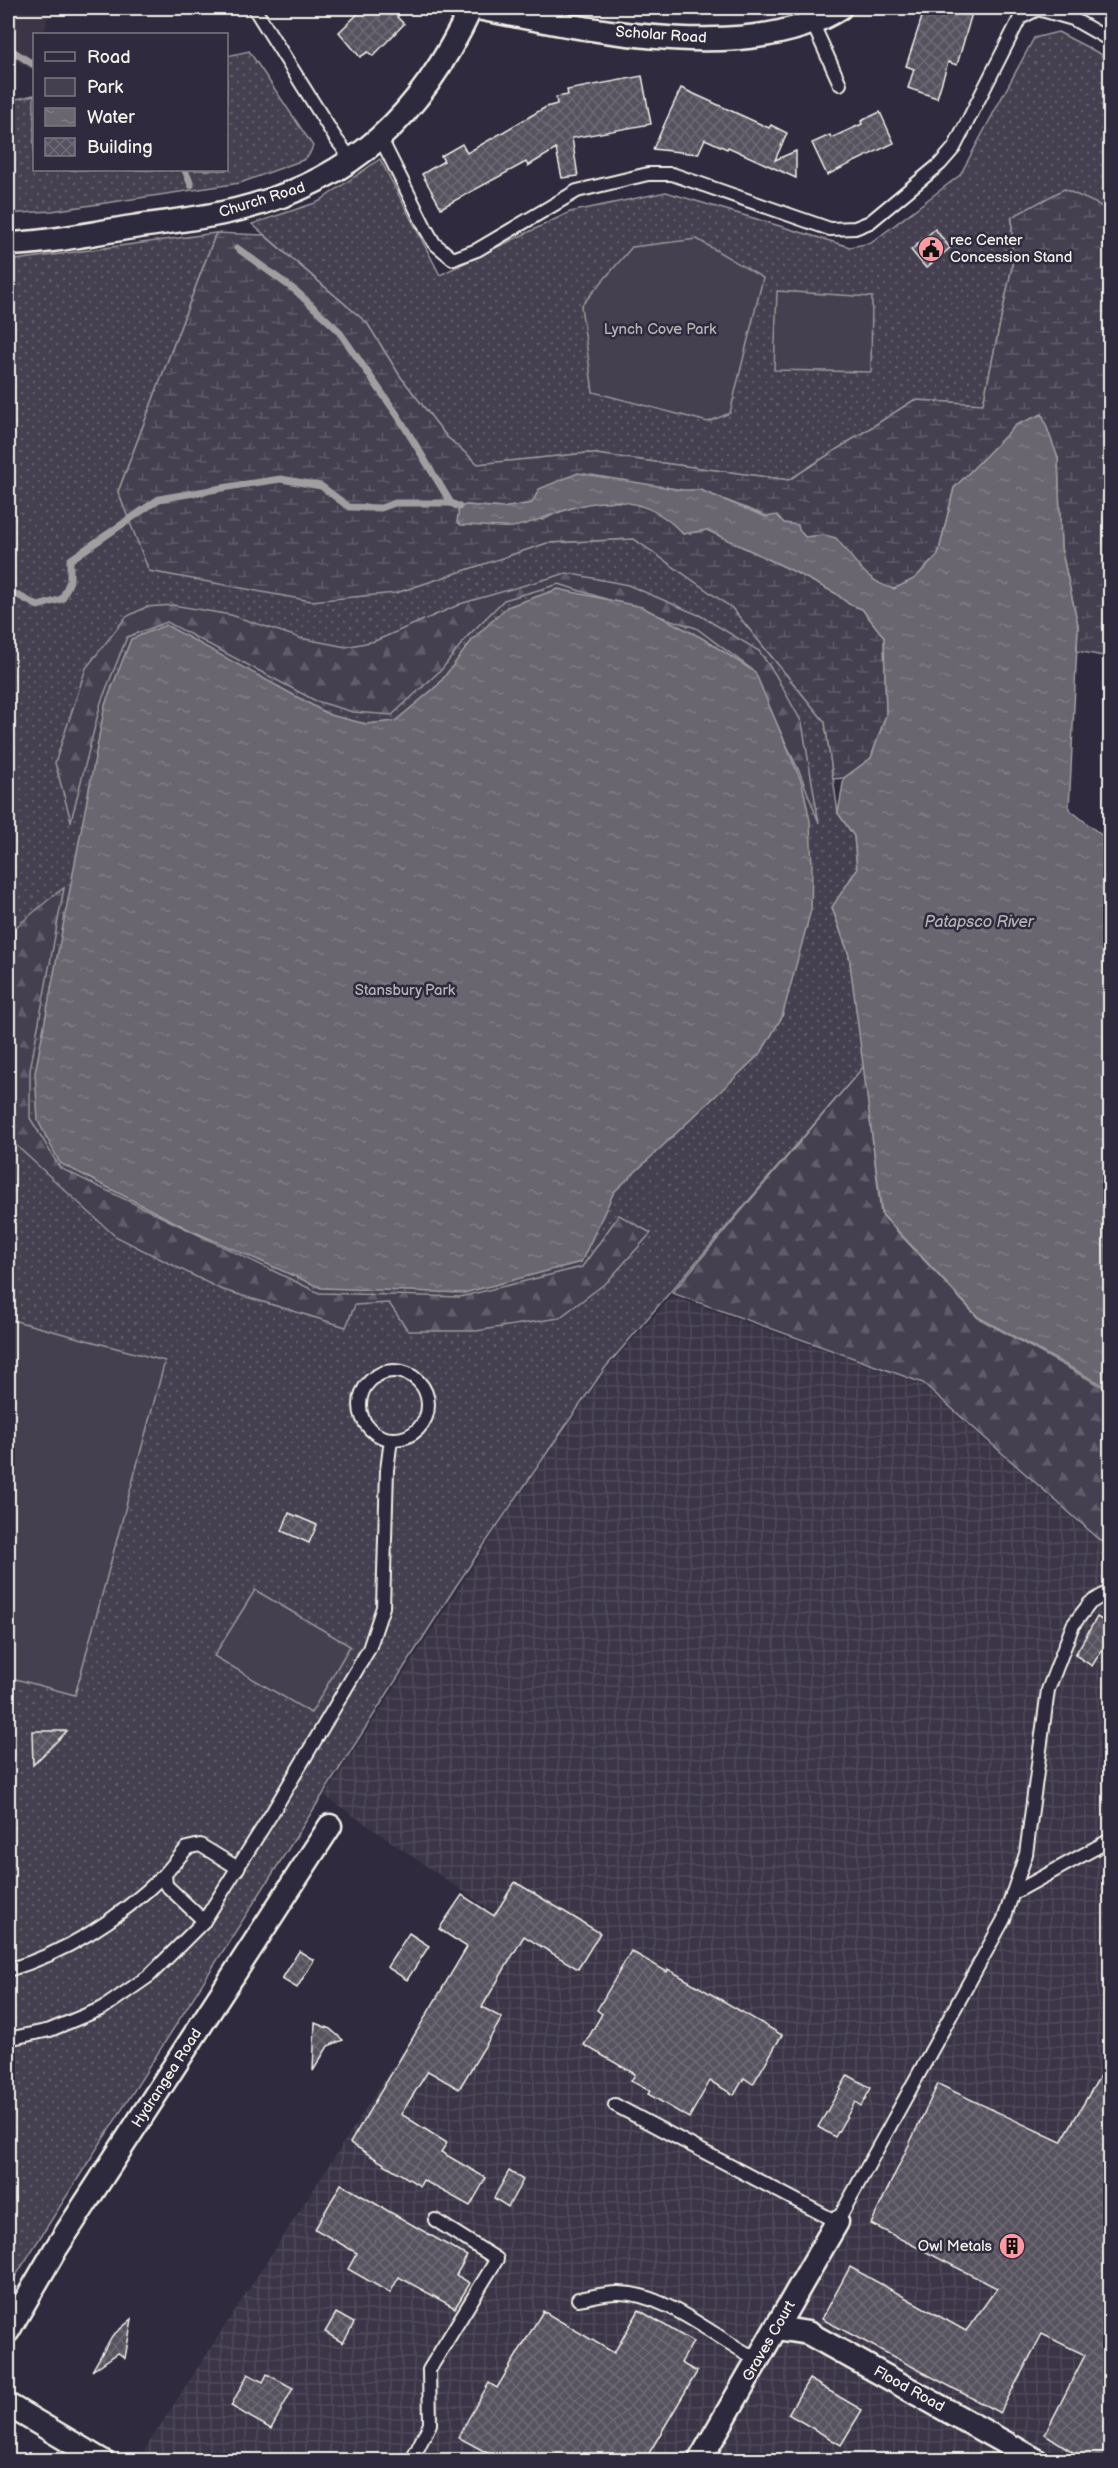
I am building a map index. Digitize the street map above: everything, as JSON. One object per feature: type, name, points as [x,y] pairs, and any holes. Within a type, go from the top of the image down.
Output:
[{"type":"street","name":"Church Road","points":[[8,244],[198,218],[239,209],[313,184],[381,139],[433,76],[453,45],[471,8]]},
{"type":"street","name":"Scholar Road","points":[[478,8],[611,32],[690,38],[730,38],[772,34],[796,29],[840,8]]},
{"type":"street","name":"Hydrangea Road","points":[[8,2331],[55,2250],[330,1826]]},
{"type":"street","name":"Graves Court","points":[[700,2460],[837,2222]]},
{"type":"street","name":"Flood Road","points":[[777,2328],[808,2333],[1036,2460]]},
{"type":"street","points":[[8,2405],[101,2460]]},
{"type":"lane","points":[[254,8],[336,139],[352,160]]},
{"type":"lane","points":[[264,22],[267,8]]},
{"type":"lane","points":[[381,139],[434,243],[453,259],[477,250],[577,191],[619,179],[648,174],[672,174],[804,221],[830,229],[843,230],[870,222],[940,164],[954,148],[1020,18],[1038,9],[1073,18],[1110,40]]},
{"type":"lane","points":[[812,22],[840,84]]},
{"type":"lane","points":[[400,1371],[419,1382],[427,1394],[428,1409],[423,1423],[412,1434],[399,1439],[391,1439],[377,1435],[366,1425],[360,1411],[360,1397],[372,1378],[385,1372],[400,1371]]},
{"type":"lane","points":[[8,2039],[50,2030],[103,2008],[149,1976],[204,1921],[238,1868],[369,1649],[383,1607],[387,1470],[391,1439]]},
{"type":"lane","points":[[615,2105],[837,2222],[1004,1919],[1026,1854],[1048,1690],[1073,1625],[1090,1604],[1110,1591]]},
{"type":"lane","points":[[1012,1894],[1110,1840]]},
{"type":"lane","points":[[8,1970],[52,1953],[122,1914],[165,1874],[187,1848],[200,1845],[238,1868]]},
{"type":"lane","points":[[165,1874],[166,1885],[204,1921]]},
{"type":"lane","points":[[412,2460],[430,2424],[429,2370],[497,2259],[435,2220]]},
{"type":"lane","points":[[578,2299],[619,2293],[643,2296],[673,2309],[736,2349],[759,2360]]},
{"type":"shaded area","points":[[8,8],[50,8],[44,33],[33,33],[33,70],[8,57]]},
{"type":"shaded area","points":[[672,1296],[922,1384],[1098,1540],[1110,1546],[1110,2460],[138,2460],[493,1912],[325,1796],[502,1521],[607,1368]]},
{"type":"green space","name":"Lynch Cove Park","points":[[1058,32],[1110,59],[1110,225],[1104,207],[1012,217],[1012,267],[983,404],[914,400],[789,480],[588,453],[478,464],[447,437],[400,376],[367,323],[252,224],[318,202],[380,159],[440,275],[570,212],[666,192],[850,247],[871,243],[960,175],[1034,38]]},
{"type":"green space","points":[[249,51],[313,146],[309,155],[303,160],[240,183],[52,211],[8,214],[8,101],[33,95],[33,171],[228,171],[228,56]]},
{"type":"green space","points":[[1064,189],[1104,207],[1110,225],[1109,657],[1077,651],[1078,625],[1061,548],[1058,458],[954,488],[938,555],[914,579],[894,589],[880,585],[858,568],[845,549],[824,535],[805,537],[799,530],[784,523],[700,490],[532,503],[503,508],[466,505],[543,520],[558,512],[596,501],[630,502],[651,509],[670,520],[683,534],[707,530],[789,569],[835,593],[849,604],[862,609],[884,637],[886,715],[871,758],[844,778],[833,779],[825,722],[732,608],[634,539],[547,543],[396,593],[311,601],[149,571],[118,492],[216,233],[264,235],[367,323],[400,376],[447,437],[478,464],[588,453],[789,480],[914,400],[983,404],[1012,267],[1012,217]]},
{"type":"green space","name":"Stansbury Park","points":[[216,233],[118,492],[396,593],[547,543],[634,539],[732,608],[825,722],[838,813],[854,836],[857,869],[832,908],[849,955],[865,1065],[605,1368],[456,1586],[8,2288],[8,261]]},
{"type":"green space","points":[[697,239],[763,278],[730,413],[708,422],[593,392],[581,306],[632,247]]},
{"type":"green space","points":[[777,291],[872,297],[871,372],[774,370]]},
{"type":"green space","points":[[567,573],[628,585],[701,616],[759,651],[775,674],[802,723],[819,823],[800,773],[750,668],[696,628],[559,584],[504,600],[466,638],[442,669],[392,715],[353,712],[316,701],[167,622],[127,637],[101,702],[71,821],[55,763],[86,668],[126,617],[146,607],[173,605],[231,615],[300,638],[346,647],[375,641],[463,603]]},
{"type":"green space","points":[[64,888],[30,1070],[30,1118],[60,1168],[319,1293],[460,1297],[582,1267],[619,1215],[651,1233],[607,1282],[559,1318],[476,1331],[408,1331],[389,1303],[355,1305],[346,1327],[220,1289],[115,1236],[8,1138],[8,1020],[15,928]]},
{"type":"green space","points":[[864,1066],[881,1214],[978,1318],[1110,1391],[1110,1544],[1099,1539],[923,1383],[672,1293]]},
{"type":"green space","points":[[8,1319],[165,1361],[75,1695],[8,1677]]},
{"type":"green space","points":[[255,1590],[350,1646],[311,1713],[214,1656]]},
{"type":"water","name":"Patapsco River","points":[[1042,414],[1058,458],[1061,548],[1078,625],[1069,809],[1110,842],[1110,1389],[978,1317],[882,1214],[849,955],[832,907],[857,869],[854,836],[838,813],[844,778],[871,758],[886,715],[884,637],[862,609],[849,604],[835,593],[707,530],[683,534],[670,521],[641,506],[626,502],[594,503],[512,527],[461,525],[457,522],[459,507],[466,505],[503,508],[532,503],[539,489],[578,473],[683,490],[700,490],[766,517],[777,515],[784,523],[798,525],[805,537],[824,535],[836,538],[868,575],[875,581],[894,589],[914,579],[938,555],[954,488],[1016,425]]},
{"type":"water","points":[[558,589],[642,607],[702,638],[755,672],[802,783],[810,821],[812,867],[811,910],[782,1017],[761,1053],[614,1192],[581,1262],[464,1293],[321,1288],[188,1229],[60,1163],[38,1121],[35,1073],[105,705],[131,639],[166,625],[330,715],[366,724],[395,721],[438,685],[473,639],[507,607]]},
{"type":"building","points":[[364,8],[407,8],[397,17],[404,24],[373,56],[368,52],[360,57],[339,32]]},
{"type":"building","points":[[925,8],[966,8],[965,11],[972,13],[957,65],[948,62],[937,98],[908,88],[914,69],[906,66]]},
{"type":"building","points":[[642,76],[651,124],[572,138],[578,176],[562,178],[556,149],[528,166],[526,162],[441,208],[422,174],[444,161],[441,156],[462,144],[467,153],[546,107],[557,104],[556,97],[568,95],[567,90]]},
{"type":"building","points":[[681,88],[769,128],[771,125],[787,133],[775,160],[796,151],[796,178],[705,139],[698,154],[653,149]]},
{"type":"building","points":[[880,112],[894,143],[827,175],[812,143],[830,135],[831,138],[862,124],[861,121]]},
{"type":"building","name":"rec Center Concession Stand","points":[[935,229],[950,248],[926,268],[911,250]]},
{"type":"building","points":[[289,1513],[317,1525],[309,1543],[282,1531]]},
{"type":"building","points":[[1097,1617],[1110,1625],[1110,1637],[1092,1666],[1075,1655]]},
{"type":"building","points":[[32,1731],[67,1731],[33,1765]]},
{"type":"building","points":[[515,1882],[600,1933],[578,1969],[524,1936],[482,2007],[502,2018],[459,2089],[428,2071],[401,2114],[447,2143],[441,2152],[486,2178],[470,2206],[423,2180],[420,2186],[350,2143],[467,1947],[439,1929],[462,1895],[494,1916]]},
{"type":"building","points":[[409,1933],[429,1946],[407,1980],[387,1967]]},
{"type":"building","points":[[299,1951],[314,1960],[297,1988],[282,1979]]},
{"type":"building","points":[[631,1951],[667,1972],[668,1969],[782,2035],[753,2084],[744,2078],[734,2095],[710,2081],[689,2118],[648,2094],[650,2091],[631,2081],[635,2074],[584,2045],[602,2014],[597,2010]]},
{"type":"building","points":[[315,2023],[330,2029],[343,2040],[328,2046],[313,2071]]},
{"type":"building","name":"Owl Metals","points":[[1110,2059],[1110,2450],[1105,2460],[1085,2460],[1045,2434],[1085,2355],[1042,2334],[1000,2413],[822,2319],[850,2267],[966,2331],[997,2288],[871,2224],[938,2084],[1061,2142]]},
{"type":"building","points":[[848,2075],[871,2088],[861,2106],[855,2102],[835,2137],[818,2127]]},
{"type":"building","points":[[509,2171],[523,2180],[508,2207],[494,2198]]},
{"type":"building","points":[[341,2184],[467,2256],[456,2275],[470,2283],[455,2308],[399,2277],[390,2293],[348,2269],[357,2253],[315,2229]]},
{"type":"building","points":[[639,2310],[693,2342],[681,2363],[697,2372],[645,2460],[500,2460],[458,2437],[489,2383],[497,2388],[543,2311],[614,2353]]},
{"type":"building","points":[[336,2313],[354,2323],[343,2343],[325,2332]]},
{"type":"building","points":[[132,2319],[125,2358],[118,2353],[92,2371],[112,2336]]},
{"type":"building","points":[[248,2374],[263,2382],[267,2374],[293,2388],[271,2429],[231,2406]]},
{"type":"building","points":[[809,2379],[862,2410],[841,2445],[788,2414]]},
{"type":"waterway","points":[[8,48],[33,64]]},
{"type":"waterway","points":[[185,171],[191,185]]},
{"type":"waterway","points":[[237,248],[296,291],[338,330],[398,416],[451,503],[459,507]]},
{"type":"waterway","points":[[8,590],[38,606],[62,599],[70,581],[70,560],[159,499],[281,479],[321,486],[349,507],[381,508],[395,503],[451,503]]},
{"type":"place","name":"rec Center Concession Stand","points":[[931,249]]},
{"type":"place","name":"Owl Metals","points":[[1012,2246]]}]
